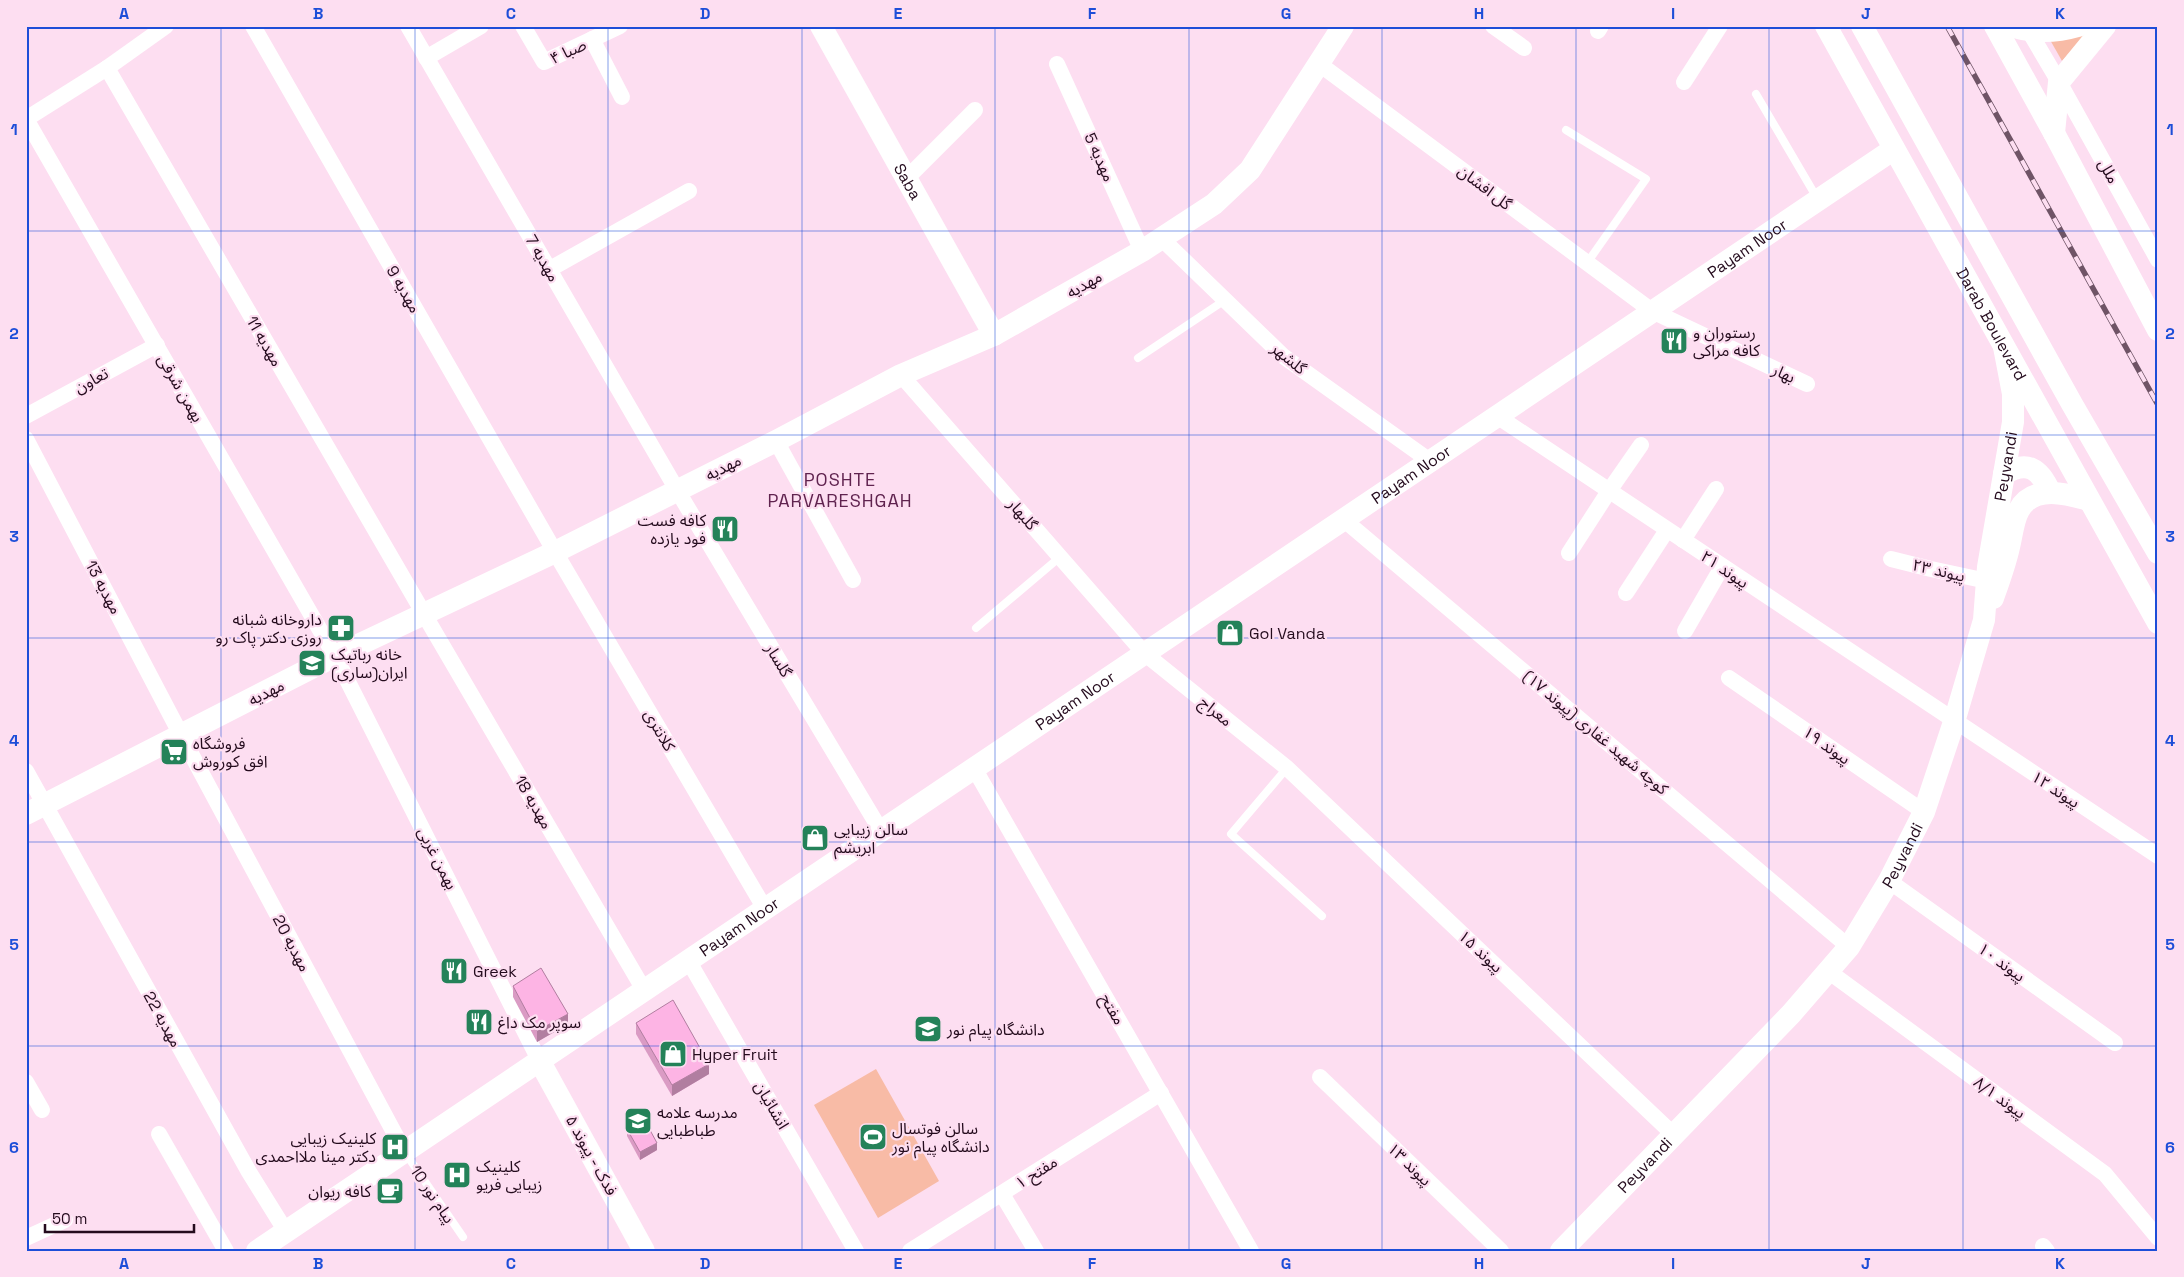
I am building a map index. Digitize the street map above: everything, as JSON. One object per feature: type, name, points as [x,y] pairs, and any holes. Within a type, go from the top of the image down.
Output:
[{"type":"main road","name":"Saba","points":[[821,26],[994,335]]},
{"type":"main road","name":"Darab Boulevard","points":[[1826,26],[2158,623]]},
{"type":"main road","name":"Darab Boulevard","points":[[1862,26],[2067,395],[2158,552]]},
{"type":"main road","points":[[1995,26],[2158,330]]},
{"type":"main road","points":[[2022,28],[2052,31],[2078,26]]},
{"type":"main road","points":[[2054,133],[2060,82],[2105,26]]},
{"type":"main road","name":"مهدیه","points":[[36,809],[335,656],[555,552],[776,441],[902,375],[994,335],[1142,251],[1214,204],[1250,170],[1338,28]]},
{"type":"main road","name":"Payam Noor","points":[[274,1243],[404,1151],[1894,149]]},
{"type":"main road","name":"Peyvandi","points":[[1561,1251],[1791,1014],[1849,946],[1889,882],[1924,812],[1954,722],[1984,620],[1987,580],[2014,410],[2013,394],[2004,347]]},
{"type":"main road","points":[[2004,474],[2022,467],[2033,468],[2040,474],[2050,492]]},
{"type":"main road","points":[[1984,620],[2004,570],[2018,510],[2026,502],[2038,495],[2050,492],[2090,500]]},
{"type":"main road","name":"فدک - پیوند ۵","points":[[540,1060],[644,1251]]},
{"type":"street","points":[[26,119],[107,68],[166,26]]},
{"type":"street","name":"مهدیه 9","points":[[253,26],[555,552]]},
{"type":"street","name":"مهدیه 7","points":[[408,26],[677,490]]},
{"type":"street","points":[[426,58],[481,26]]},
{"type":"street","name":"صبا ۴","points":[[523,26],[544,62],[620,26]]},
{"type":"street","points":[[1493,26],[1524,48]]},
{"type":"street","points":[[1684,82],[1720,26]]},
{"type":"street","name":"ملل","points":[[2022,28],[2060,82],[2158,260]]},
{"type":"street","points":[[592,39],[622,97]]},
{"type":"street","name":"گل افشان","points":[[1318,63],[1652,311]]},
{"type":"street","name":"مهدیه 5","points":[[1057,64],[1142,251]]},
{"type":"street","name":"مهدیه 11","points":[[107,68],[424,614]]},
{"type":"street","points":[[906,179],[975,110]]},
{"type":"street","name":"بهمن شرقی","points":[[26,119],[335,656]]},
{"type":"street","points":[[550,269],[689,190]]},
{"type":"street","name":"گلشهر","points":[[1162,239],[1283,356],[1430,461]]},
{"type":"street","name":"بهار","points":[[1652,311],[1807,384]]},
{"type":"street","name":"تعاون","points":[[26,416],[157,345]]},
{"type":"street","name":"گلبهار","points":[[902,375],[1144,653]]},
{"type":"street","name":"پیوند ۲۱","points":[[1497,416],[1954,722]]},
{"type":"street","name":"مهدیه 13","points":[[26,439],[181,735]]},
{"type":"street","points":[[776,441],[853,580]]},
{"type":"street","points":[[1570,553],[1609,491],[1642,445]]},
{"type":"street","points":[[1683,540],[1716,489]]},
{"type":"street","name":"گلسار","points":[[677,490],[881,830]]},
{"type":"street","name":"کوچه شهید غفاری (پیوند ۱۷)","points":[[1343,519],[1849,946]]},
{"type":"street","points":[[1626,593],[1667,530]]},
{"type":"street","name":"کلانتری","points":[[555,552],[765,909]]},
{"type":"street","name":"پیوند ۲۳","points":[[1891,559],[1987,580]]},
{"type":"street","points":[[1685,631],[1722,567]]},
{"type":"street","name":"مهدیه 18","points":[[424,614],[644,990]]},
{"type":"street","name":"معراج","points":[[1144,653],[1288,768]]},
{"type":"street","name":"بهمن غربی","points":[[335,656],[540,1060]]},
{"type":"street","name":"پیوند ۱۹","points":[[1730,678],[1924,812]]},
{"type":"street","name":"پیوند ۱۲","points":[[1954,722],[2158,856]]},
{"type":"street","name":"مهدیه 20","points":[[181,735],[404,1151]]},
{"type":"street","name":"مفتح","points":[[974,768],[1251,1251]]},
{"type":"street","name":"پیوند ۱۵","points":[[1288,768],[1674,1135]]},
{"type":"street","name":"مهدیه 22","points":[[26,771],[36,809],[249,1172],[274,1243]]},
{"type":"street","name":"پیوند ۱۰","points":[[1889,882],[2115,1043]]},
{"type":"street","name":"انشائیان","points":[[688,960],[856,1251]]},
{"type":"street","name":"پیوند ۸/۱","points":[[1828,971],[2105,1174],[2158,1238]]},
{"type":"street","name":"پیوند ۱۳","points":[[1320,1077],[1501,1251]]},
{"type":"street","points":[[26,1082],[42,1110]]},
{"type":"street","name":"مفتح ۱","points":[[910,1251],[1161,1094]]},
{"type":"street","points":[[159,1134],[226,1251]]},
{"type":"street","points":[[1002,1194],[1036,1251]]},
{"type":"street","points":[[26,1238],[65,1220]]},
{"type":"lane","points":[[1756,94],[1818,200]]},
{"type":"lane","points":[[1566,130],[1646,179],[1587,263]]},
{"type":"lane","points":[[1138,358],[1225,300]]},
{"type":"lane","points":[[976,628],[1060,557]]},
{"type":"lane","points":[[1288,768],[1232,834],[1322,916]]},
{"type":"lane","name":"پیام نور 10","points":[[404,1151],[463,1237]]},
{"type":"shaded area","points":[[2088,33],[2062,61],[2049,38]]},
{"type":"shaded area","name":"سالن فوتسال دانشگاه پیام نور","points":[[876,1069],[939,1181],[878,1218],[814,1105]]},
{"type":"building","points":[[541,968],[568,1014],[537,1031],[513,986]]},
{"type":"building","name":"Hyper Fruit","points":[[673,1000],[709,1064],[672,1085],[636,1023]]},
{"type":"building","points":[[644,1119],[657,1143],[640,1152],[627,1129]]},
{"type":"railway","points":[[1947,26],[2158,405]]},
{"type":"place","name":"رستوران و کافه مراکی","points":[[1674,341]]},
{"type":"place","name":"کافه فست فود یازده","points":[[725,529]]},
{"type":"place","name":"داروخانه شبانه روزی دکتر پاک رو","points":[[341,628]]},
{"type":"place","name":"Gol Vanda","points":[[1230,633]]},
{"type":"place","name":"خانه رباتیک ایران(ساری)","points":[[312,663]]},
{"type":"place","name":"فروشگاه افق کوروش","points":[[174,752]]},
{"type":"place","name":"سالن زیبایی ابریشم","points":[[815,838]]},
{"type":"place","name":"Greek","points":[[454,971]]},
{"type":"place","name":"سوپر مک داغ","points":[[479,1022]]},
{"type":"place","name":"دانشگاه پیام نور","points":[[928,1029]]},
{"type":"place","name":"Hyper Fruit","points":[[673,1054]]},
{"type":"place","name":"مدرسه علامه طباطبایی","points":[[638,1121]]},
{"type":"place","name":"سالن فوتسال دانشگاه پیام نور","points":[[873,1137]]},
{"type":"place","name":"کلینیک زیبایی دکتر مینا ملااحمدی","points":[[395,1147]]},
{"type":"place","name":"کلینیک زیبایی فریو","points":[[457,1175]]},
{"type":"place","name":"کافه ریوان","points":[[390,1191]]},
{"type":"district","name":"POSHTE PARVARESHGAH","points":[[840,490]]}]
